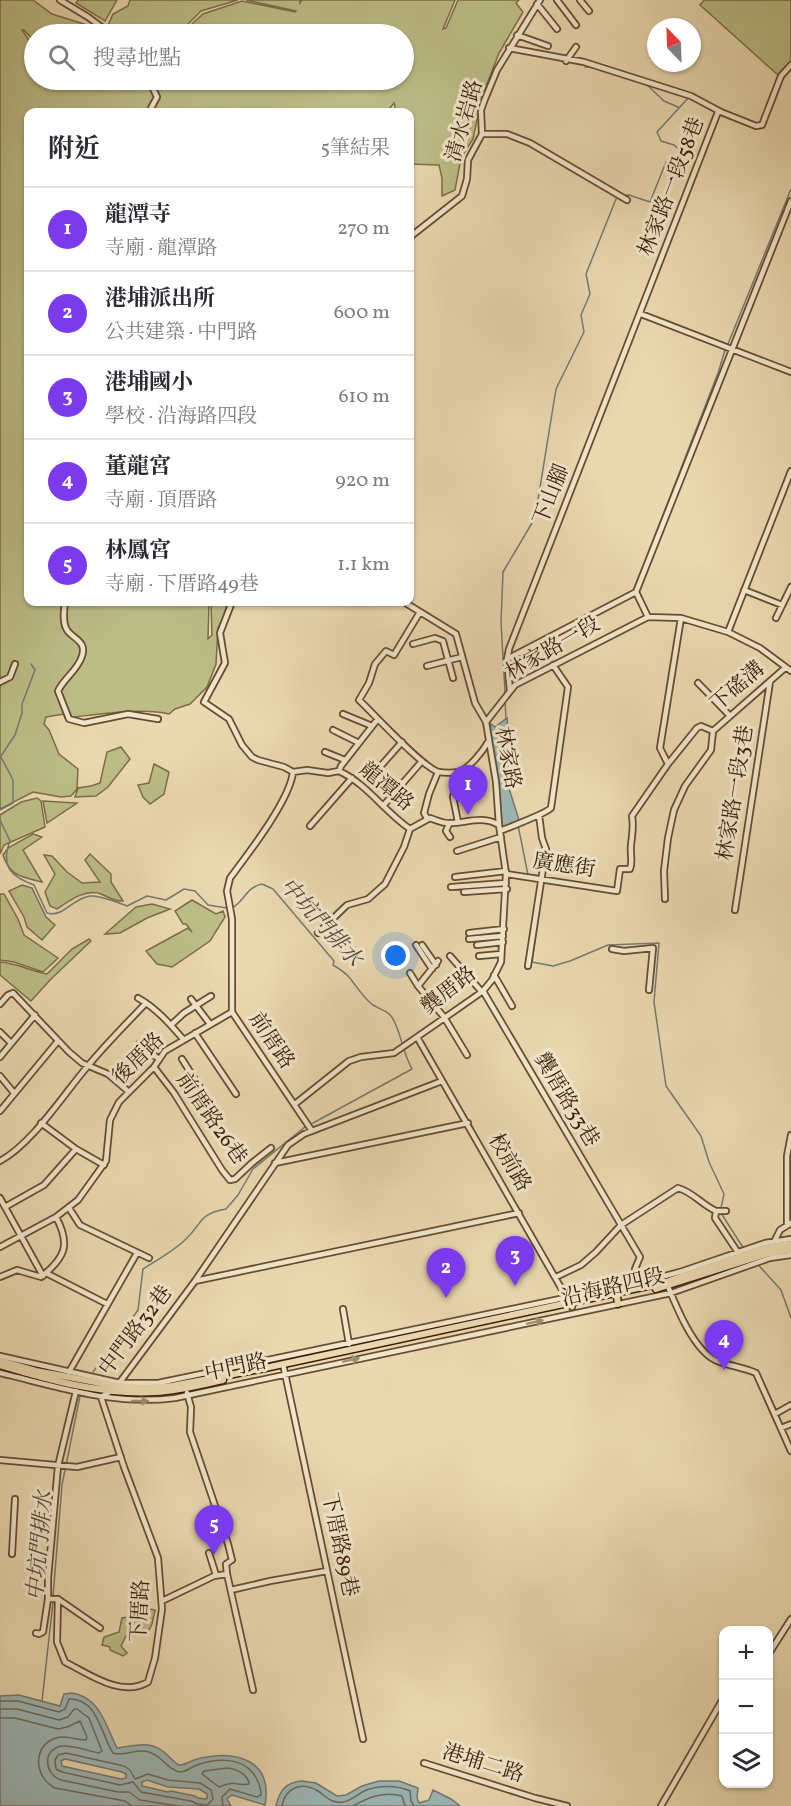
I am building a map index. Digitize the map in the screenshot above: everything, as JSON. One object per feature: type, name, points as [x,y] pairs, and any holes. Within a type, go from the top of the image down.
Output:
[{"type":"main road","name":"沿海路四段","points":[[775,1248],[791,1244]]},
{"type":"main road","points":[[748,1258],[775,1248]]},
{"type":"main road","name":"沿海路四段","points":[[775,1248],[791,1250]]},
{"type":"main road","name":"沿海路四段","points":[[570,1303],[618,1301],[748,1258]]},
{"type":"main road","name":"沿海路四段","points":[[476,1326],[570,1303],[667,1284]]},
{"type":"main road","name":"中門路","points":[[0,1365],[37,1376],[158,1392],[476,1326]]},
{"type":"main road","name":"中門路","points":[[0,1360],[116,1387]]},
{"type":"street","points":[[60,0],[97,24]]},
{"type":"street","points":[[557,0],[576,25]]},
{"type":"street","points":[[580,0],[589,12]]},
{"type":"street","points":[[538,2],[557,29]]},
{"type":"street","name":"清水岩路","points":[[414,234],[462,196],[468,160],[482,134],[481,110],[497,70],[538,2]]},
{"type":"street","points":[[517,35],[548,46]]},
{"type":"street","points":[[566,61],[576,47]]},
{"type":"street","points":[[509,48],[566,61],[584,62],[691,96],[721,111]]},
{"type":"street","name":"林家路一段58巷","points":[[641,314],[718,112],[721,111],[756,126],[762,125],[781,76],[791,65]]},
{"type":"street","points":[[151,108],[157,97],[154,90]]},
{"type":"street","points":[[482,134],[507,134],[530,143],[627,200]]},
{"type":"street","points":[[507,659],[636,592],[791,201]]},
{"type":"street","points":[[641,314],[791,372]]},
{"type":"street","name":"下山腳","points":[[510,691],[507,659],[509,649],[641,314]]},
{"type":"street","points":[[728,632],[791,471]]},
{"type":"street","points":[[776,618],[791,586]]},
{"type":"street","points":[[744,590],[782,604]]},
{"type":"street","points":[[636,592],[648,617],[681,618],[728,632],[759,648],[789,669]]},
{"type":"street","points":[[64,606],[64,625],[82,643],[83,652],[76,668],[58,691],[69,720],[84,723],[128,714],[158,719]]},
{"type":"street","name":"龍潭路","points":[[230,606],[220,633],[225,663],[204,702],[229,719],[242,745],[252,757],[293,772],[339,771],[352,778],[410,829],[427,818],[449,824],[481,819],[492,821],[500,831]]},
{"type":"street","name":"林家路","points":[[410,606],[456,634],[475,704],[486,722],[506,872],[505,917]]},
{"type":"street","points":[[420,612],[394,655],[386,651],[378,659],[369,683],[359,700],[377,720],[422,761],[438,772],[460,772]]},
{"type":"street","name":"林家路一段","points":[[486,722],[515,685],[648,617]]},
{"type":"street","points":[[665,899],[664,871],[674,810],[685,786],[711,750],[713,731],[701,726],[697,728],[668,764],[660,748],[681,618]]},
{"type":"street","points":[[413,644],[435,638],[440,639],[445,646],[453,678]]},
{"type":"street","points":[[427,666],[462,657]]},
{"type":"street","points":[[0,682],[10,677],[15,664]]},
{"type":"street","points":[[457,850],[547,813],[551,808],[568,687],[553,665]]},
{"type":"street","name":"下磘溝","points":[[713,731],[770,682],[789,669]]},
{"type":"street","name":"林家路一段3巷","points":[[735,910],[770,682]]},
{"type":"street","points":[[698,683],[730,716]]},
{"type":"street","points":[[344,714],[372,726]]},
{"type":"street","points":[[339,771],[377,720]]},
{"type":"street","points":[[333,730],[359,743]]},
{"type":"street","points":[[379,768],[402,742]]},
{"type":"street","points":[[458,822],[453,797],[460,772],[478,757],[489,742]]},
{"type":"street","points":[[325,752],[345,760]]},
{"type":"street","points":[[383,806],[422,761]]},
{"type":"street","name":"廣應街","points":[[455,877],[506,872],[617,891],[620,869],[630,869],[633,862],[632,816],[668,764]]},
{"type":"street","name":"前厝路","points":[[293,772],[292,779],[276,812],[230,878],[227,891],[231,910],[233,951],[232,1012],[312,1131]]},
{"type":"street","points":[[427,818],[424,813],[426,803],[438,772]]},
{"type":"street","points":[[310,826],[352,778]]},
{"type":"street","points":[[528,966],[546,849],[539,815]]},
{"type":"street","points":[[449,824],[446,831],[450,837]]},
{"type":"street","points":[[318,933],[347,905],[368,899],[385,884],[404,847],[410,829]]},
{"type":"street","points":[[451,887],[507,886]]},
{"type":"street","points":[[464,892],[507,886]]},
{"type":"street","name":"龔厝路","points":[[295,1104],[349,1061],[361,1057],[390,1054],[483,991],[501,962],[505,917]]},
{"type":"street","points":[[503,936],[469,936],[504,929]]},
{"type":"street","points":[[477,945],[502,942]]},
{"type":"street","points":[[416,945],[435,965]]},
{"type":"street","points":[[422,945],[435,965]]},
{"type":"street","points":[[612,948],[624,951],[653,948],[649,990]]},
{"type":"street","points":[[479,956],[501,954]]},
{"type":"street","name":"龔厝路33巷","points":[[450,956],[483,991],[640,1257],[635,1269],[638,1283]]},
{"type":"street","points":[[418,986],[435,965]]},
{"type":"street","points":[[410,973],[444,1017],[467,1055]]},
{"type":"street","points":[[494,975],[512,1006]]},
{"type":"street","points":[[0,1004],[13,993],[82,1063],[108,1074],[129,1092]]},
{"type":"street","points":[[171,1025],[211,996]]},
{"type":"street","points":[[138,998],[171,1025],[183,1039]]},
{"type":"street","points":[[191,999],[210,1024]]},
{"type":"street","points":[[0,1161],[15,1151],[41,1123],[89,1065],[146,1003]]},
{"type":"street","name":"後厝路","points":[[104,1165],[110,1120],[119,1102],[154,1067],[165,1051],[232,1012]]},
{"type":"street","points":[[0,1057],[35,1015]]},
{"type":"street","points":[[0,1032],[11,1043]]},
{"type":"street","points":[[195,1033],[236,1094]]},
{"type":"street","name":"校前路","points":[[417,1037],[570,1303]]},
{"type":"street","points":[[0,1111],[58,1041]]},
{"type":"street","points":[[138,1044],[159,1059]]},
{"type":"street","points":[[182,1059],[206,1097]]},
{"type":"street","name":"前厝路26巷","points":[[154,1067],[174,1093],[230,1180],[235,1179],[271,1148]]},
{"type":"street","points":[[0,1076],[14,1093]]},
{"type":"street","points":[[195,1281],[288,1145],[312,1131],[442,1081]]},
{"type":"street","points":[[0,1247],[69,1208],[85,1192],[104,1165],[76,1149],[41,1123]]},
{"type":"street","points":[[276,1163],[468,1123]]},
{"type":"street","points":[[775,1248],[780,1230],[789,1224],[787,1156],[791,1135]]},
{"type":"street","points":[[5,1207],[44,1185],[76,1149]]},
{"type":"street","points":[[556,1277],[581,1265],[621,1225],[678,1188],[695,1196],[704,1206],[716,1211],[725,1211]]},
{"type":"street","points":[[0,1198],[44,1274],[107,1304]]},
{"type":"street","points":[[69,1208],[80,1225],[149,1258]]},
{"type":"street","points":[[716,1211],[715,1218],[748,1258]]},
{"type":"street","points":[[195,1281],[519,1213]]},
{"type":"street","points":[[0,1276],[17,1270],[40,1277],[44,1274],[64,1251],[65,1233],[56,1217]]},
{"type":"street","name":"沿海路四段","points":[[476,1326],[570,1303],[638,1283],[667,1284],[748,1258],[791,1239]]},
{"type":"street","name":"沿海路四段","points":[[775,1248],[791,1255]]},
{"type":"street","points":[[67,1374],[137,1253]]},
{"type":"street","name":"中門路32巷","points":[[101,1396],[116,1387],[195,1281]]},
{"type":"street","points":[[667,1284],[697,1342],[716,1360],[756,1373],[791,1451]]},
{"type":"street","name":"沿海路四段","points":[[476,1326],[618,1301]]},
{"type":"street","points":[[343,1309],[349,1344]]},
{"type":"street","name":"中門路","points":[[332,1356],[349,1344],[450,1331]]},
{"type":"street","name":"中門路","points":[[0,1356],[67,1374]]},
{"type":"street","name":"下厝路89巷","points":[[284,1366],[363,1739]]},
{"type":"street","name":"中門路","points":[[0,1373],[101,1396],[144,1401],[185,1386]]},
{"type":"street","name":"中門路","points":[[116,1387],[145,1384],[185,1386]]},
{"type":"street","points":[[185,1386],[191,1407],[190,1432],[232,1558],[226,1564],[227,1574],[253,1690]]},
{"type":"street","points":[[36,1633],[43,1632],[48,1599],[59,1466],[76,1391]]},
{"type":"street","name":"下厝路","points":[[57,1599],[57,1642],[63,1660],[112,1686],[131,1687],[149,1680],[160,1627],[162,1601],[157,1553],[101,1396]]},
{"type":"street","points":[[775,1414],[791,1405]]},
{"type":"street","points":[[781,1428],[791,1424]]},
{"type":"street","points":[[0,1460],[80,1467],[121,1457]]},
{"type":"street","points":[[12,1554],[15,1499]]},
{"type":"street","points":[[208,1553],[216,1575]]},
{"type":"street","points":[[231,1590],[327,1571]]},
{"type":"street","points":[[162,1601],[216,1575],[227,1574]]},
{"type":"street","points":[[48,1599],[57,1599],[100,1628]]},
{"type":"street","points":[[773,1647],[791,1619]]},
{"type":"street","points":[[661,1806],[719,1704]]},
{"type":"street","name":"港埔二路","points":[[424,1763],[567,1806]]},
{"type":"green space","points":[[0,0],[33,0],[52,14],[84,24],[24,24],[24,30],[22,30],[24,33],[24,90],[414,90],[414,24],[192,24],[203,14],[242,1],[296,11],[246,0],[300,0],[300,3],[302,0],[455,0],[443,29],[446,28],[458,0],[519,0],[516,3],[523,12],[499,53],[482,97],[473,139],[461,158],[455,190],[442,196],[439,165],[414,164],[414,108],[395,108],[394,103],[390,108],[24,108],[24,606],[209,606],[208,639],[212,635],[211,606],[230,606],[218,628],[216,664],[207,687],[190,704],[175,709],[169,714],[132,711],[65,718],[64,714],[46,717],[44,724],[59,754],[78,769],[77,789],[71,796],[61,797],[33,792],[0,809]]},
{"type":"green space","points":[[78,0],[117,0],[105,21],[76,3]]},
{"type":"green space","points":[[130,0],[238,0],[201,11],[188,24],[109,24],[113,14],[128,6]]},
{"type":"green space","points":[[704,0],[791,0],[791,61],[779,76],[700,5]]},
{"type":"green space","points":[[121,747],[130,759],[108,787],[96,796],[75,797],[78,788],[100,783],[107,752]]},
{"type":"green space","points":[[154,764],[169,772],[164,794],[150,804],[143,797],[138,785],[149,783]]},
{"type":"green space","points":[[37,798],[41,801],[45,827],[4,845],[0,854],[0,815],[21,802]]},
{"type":"green space","points":[[43,801],[77,803],[47,823]]},
{"type":"green space","points":[[33,834],[42,837],[23,850],[42,882],[13,872],[3,855],[8,848]]},
{"type":"green space","points":[[90,854],[111,874],[111,882],[123,901],[89,893],[78,896],[57,909],[50,906],[45,892],[55,874],[44,855],[52,856],[67,872],[82,883],[100,882],[85,860]]},
{"type":"green space","points":[[22,885],[32,888],[46,917],[55,925],[42,940],[27,927],[9,891]]},
{"type":"green space","points":[[0,894],[4,894],[24,935],[58,958],[43,972],[14,962],[0,960]]},
{"type":"green space","points":[[192,900],[216,914],[223,911],[225,917],[210,941],[172,967],[157,964],[146,951],[188,928],[192,932],[186,924],[183,924],[175,911]]},
{"type":"green space","points":[[152,904],[170,909],[147,918],[120,933],[105,934],[136,907]]},
{"type":"green space","points":[[89,939],[91,941],[31,1001],[0,975],[0,962],[47,974],[72,949]]},
{"type":"green space","points":[[142,1607],[155,1610],[152,1624],[148,1632],[126,1636],[121,1646],[127,1653],[123,1656],[110,1650],[110,1647],[102,1645],[104,1637],[119,1632],[122,1618],[129,1617]]},
{"type":"water","points":[[507,718],[510,750],[506,779],[519,820],[502,829],[490,733],[491,724],[495,727]]},
{"type":"water","points":[[72,1693],[82,1696],[96,1706],[117,1748],[153,1746],[179,1765],[215,1756],[240,1758],[250,1762],[264,1778],[265,1805],[232,1795],[227,1799],[231,1806],[0,1806],[0,1696],[19,1695],[60,1706],[64,1694]],"holes":[[[65,1759],[122,1772],[126,1774],[126,1778],[121,1779],[62,1766],[61,1761]],[[147,1780],[168,1787],[199,1789],[207,1794],[207,1798],[142,1786],[142,1782]]]},
{"type":"water","points":[[302,1781],[316,1783],[337,1796],[346,1795],[362,1786],[379,1781],[399,1781],[418,1788],[419,1803],[429,1800],[433,1790],[460,1806],[276,1806],[284,1788]]},
{"type":"waterway","points":[[585,67],[593,67]]},
{"type":"waterway","points":[[646,84],[664,101],[678,107]]},
{"type":"waterway","points":[[622,196],[629,195],[650,202],[666,162],[674,165],[681,151],[674,145],[661,141],[657,132],[690,96]]},
{"type":"waterway","points":[[728,344],[791,189]]},
{"type":"waterway","points":[[505,692],[501,622],[503,572],[535,518],[556,389],[584,332],[581,315],[590,294],[586,274],[616,199]]},
{"type":"waterway","points":[[635,587],[725,350]]},
{"type":"waterway","points":[[1,756],[15,735],[22,713],[22,704],[35,670],[31,664]]},
{"type":"waterway","points":[[505,700],[506,719]]},
{"type":"waterway","name":"中坑門排水","points":[[0,810],[13,803],[13,780],[1,757]]},
{"type":"waterway","name":"中坑門排水","points":[[0,820],[10,841],[6,858],[10,870],[34,885],[47,913],[58,913],[78,900],[90,896],[127,906],[147,896],[166,900],[184,889],[195,891],[208,905],[227,908]]},
{"type":"waterway","points":[[518,825],[528,875],[541,876]]},
{"type":"waterway","name":"中坑門排水","points":[[232,908],[256,886],[262,884],[273,889],[334,961],[333,965],[348,976],[369,1002],[390,1015],[397,1027],[412,1069],[313,1123]]},
{"type":"waterway","points":[[541,899],[532,962],[553,966],[608,945],[659,943],[654,1002],[666,1086],[701,1136],[709,1162],[724,1194],[721,1208]]},
{"type":"waterway","name":"中坑門排水","points":[[93,1372],[138,1310],[143,1269],[181,1243],[206,1216],[226,1209],[238,1195],[253,1169],[306,1126]]},
{"type":"waterway","points":[[721,1213],[744,1249]]},
{"type":"waterway","points":[[753,1259],[781,1290],[791,1318]]},
{"type":"waterway","name":"中坑門排水","points":[[53,1597],[62,1485],[80,1396]]},
{"type":"waterway","name":"中坑門排水","points":[[42,1701],[53,1602]]},
{"type":"place","name":"龍潭寺","points":[[468,815]]},
{"type":"place","name":"港埔國小","points":[[515,1286]]},
{"type":"place","name":"港埔派出所","points":[[446,1298]]},
{"type":"place","name":"董龍宮","points":[[724,1370]]},
{"type":"place","name":"林鳳宮","points":[[214,1555]]}]
